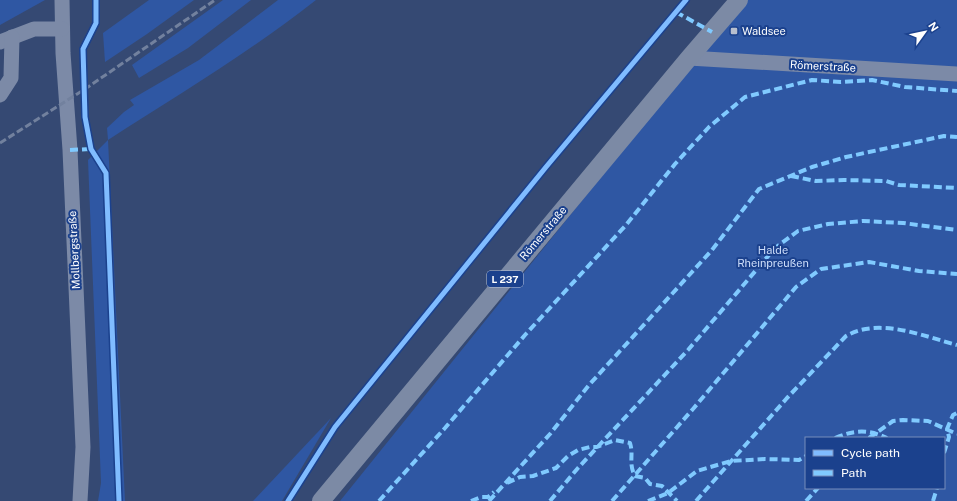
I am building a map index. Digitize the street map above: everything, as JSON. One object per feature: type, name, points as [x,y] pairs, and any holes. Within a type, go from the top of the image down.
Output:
[{"type":"main road","name":"Römerstraße","points":[[321,501],[689,58],[739,0]]},
{"type":"street","name":"Mollbergstraße","points":[[62,0],[62,29],[70,158],[83,447],[80,501]]},
{"type":"street","points":[[0,95],[11,78],[6,40],[34,29],[62,29]]},
{"type":"street","name":"Römerstraße","points":[[689,58],[957,74]]},
{"type":"green space","points":[[0,0],[45,0],[0,25]]},
{"type":"green space","points":[[149,0],[194,0],[105,62],[103,33]]},
{"type":"green space","points":[[223,0],[251,0],[188,48],[139,78],[132,65]]},
{"type":"green space","points":[[278,0],[316,0],[240,55],[108,140],[107,128],[134,105],[130,100],[199,60]]},
{"type":"green space","name":"Halde Rheinpreußen","points":[[747,0],[957,0],[957,501],[340,501],[704,49]]},
{"type":"green space","points":[[108,140],[125,501],[98,501],[101,483],[88,160]]},
{"type":"green space","points":[[331,418],[282,501],[253,501]]},
{"type":"railway","points":[[0,143],[85,89],[215,0]]},
{"type":"marked path","points":[[676,12],[712,32]]},
{"type":"marked path","points":[[379,501],[445,428],[525,335],[626,225],[675,164],[709,127],[745,97],[812,80],[841,82],[872,80],[905,87],[957,91]]},
{"type":"marked path","points":[[489,501],[550,434],[589,385],[712,250],[759,189],[812,167],[846,157],[944,136],[957,137]]},
{"type":"marked path","points":[[70,150],[91,149]]},
{"type":"marked path","points":[[791,176],[816,181],[886,181],[899,185],[957,188]]},
{"type":"marked path","points":[[550,501],[578,468],[688,350],[775,248],[798,231],[828,224],[863,221],[903,223],[957,230]]},
{"type":"marked path","points":[[612,501],[693,409],[796,287],[821,269],[869,262],[919,271],[957,274]]},
{"type":"marked path","points":[[696,501],[787,398],[846,336],[872,328],[887,328],[916,333],[957,345]]},
{"type":"marked path","points":[[945,450],[949,437],[947,429],[953,415],[957,413]]},
{"type":"marked path","points":[[870,437],[893,421],[903,420],[928,421],[957,434]]},
{"type":"marked path","points":[[838,437],[855,432],[874,433],[885,437]]},
{"type":"marked path","points":[[507,483],[520,477],[533,476],[556,468],[568,456],[578,450],[597,447],[615,440],[630,443],[631,463],[635,476],[645,478],[650,484],[662,486],[677,501]]},
{"type":"marked path","points":[[648,501],[668,493],[697,471],[731,461],[765,459],[799,460],[805,457]]},
{"type":"marked path","points":[[806,501],[817,489]]},
{"type":"marked path","points":[[933,501],[937,489]]},
{"type":"marked path","points":[[471,501],[481,497],[488,497],[494,492]]},
{"type":"cycle path","points":[[96,0],[96,23],[83,49],[85,117],[91,149],[106,173],[119,501]]},
{"type":"cycle path","points":[[288,501],[335,427],[546,167],[686,0]]},
{"type":"place","name":"Waldsee","points":[[734,31]]}]
